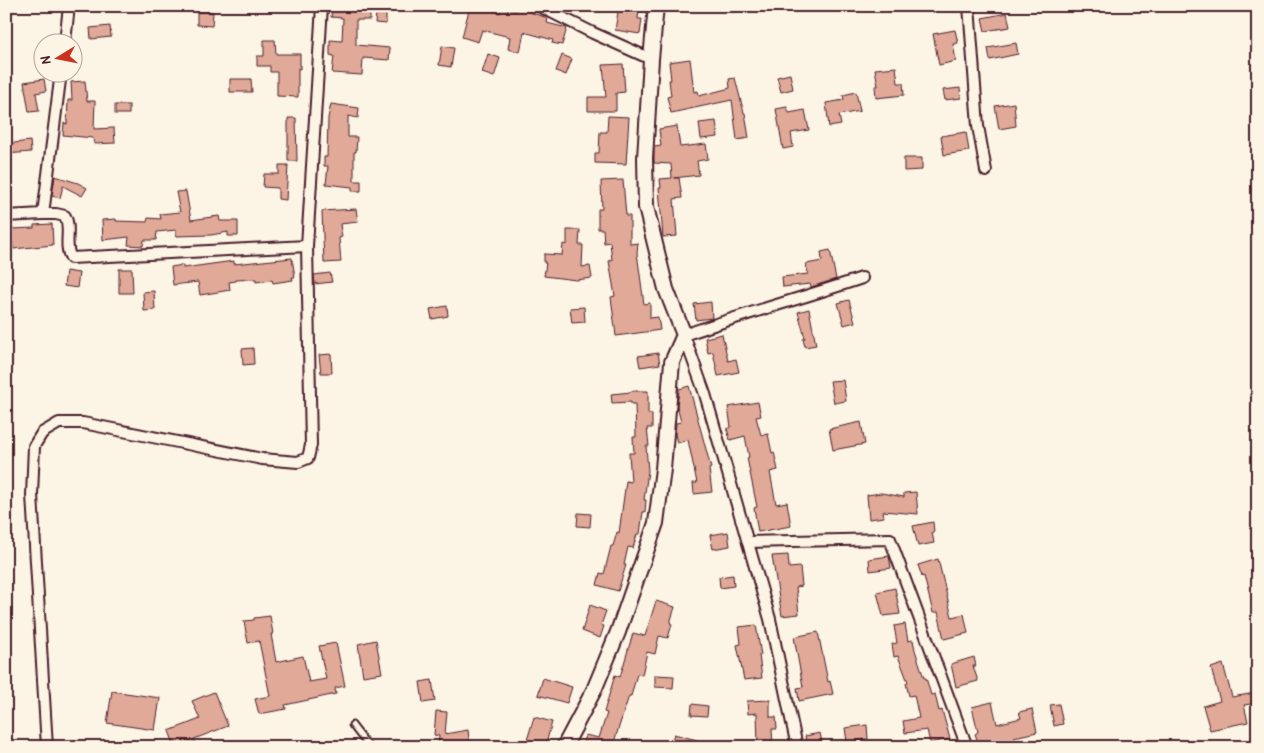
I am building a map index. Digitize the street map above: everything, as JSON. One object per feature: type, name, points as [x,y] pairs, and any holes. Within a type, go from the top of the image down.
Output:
[{"type":"street","points":[[66,32],[69,6]]},
{"type":"street","points":[[47,747],[32,495],[34,446],[42,433],[59,423],[84,422],[262,459],[298,462],[308,458],[311,444],[307,246],[322,6]]},
{"type":"street","points":[[539,6],[651,59]]},
{"type":"street","points":[[656,6],[645,158],[646,207],[666,288],[705,394],[770,619],[797,747]]},
{"type":"street","points":[[969,6],[978,126],[986,171]]},
{"type":"street","points":[[43,214],[60,82]]},
{"type":"street","points":[[6,216],[56,214],[65,216],[68,221],[67,251],[71,258],[307,246]]},
{"type":"street","points":[[564,747],[594,690],[618,632],[656,523],[663,469],[672,362],[684,335],[782,302],[862,278]]},
{"type":"street","points":[[748,542],[890,539],[967,747]]},
{"type":"lane","points":[[352,725],[369,747]]},
{"type":"building","points":[[344,6],[370,6],[370,20],[356,20],[356,45],[390,48],[389,60],[363,58],[362,75],[332,73],[334,56],[330,55],[330,40],[342,41],[343,18],[331,17],[332,7],[344,8]]},
{"type":"building","points":[[470,6],[477,6],[500,13],[501,8],[516,11],[518,6],[530,9],[529,12],[548,18],[547,23],[567,28],[562,45],[552,43],[553,40],[524,32],[520,52],[508,49],[510,37],[482,30],[478,42],[462,37]]},
{"type":"building","points":[[619,6],[639,8],[638,19],[642,19],[640,34],[615,30]]},
{"type":"building","points":[[197,12],[213,12],[212,26],[197,25]]},
{"type":"building","points":[[1007,13],[1010,27],[985,31],[982,18]]},
{"type":"building","points":[[376,14],[386,14],[386,24],[375,23]]},
{"type":"building","points":[[110,26],[111,37],[91,39],[90,28]]},
{"type":"building","points":[[955,30],[958,43],[953,44],[956,61],[939,65],[933,34]]},
{"type":"building","points":[[264,40],[275,40],[276,54],[300,54],[298,97],[277,96],[277,72],[270,72],[270,66],[257,66],[257,56],[264,56]]},
{"type":"building","points":[[1016,43],[1018,54],[990,60],[988,48]]},
{"type":"building","points":[[442,46],[454,48],[451,67],[439,65]]},
{"type":"building","points":[[488,54],[500,58],[494,77],[482,73]]},
{"type":"building","points":[[562,55],[572,59],[566,75],[556,71]]},
{"type":"building","points":[[690,59],[694,92],[698,91],[699,96],[730,88],[729,79],[735,78],[745,113],[749,138],[737,140],[732,100],[671,113],[667,97],[671,96],[669,62]]},
{"type":"building","points":[[623,64],[625,92],[616,93],[616,111],[588,111],[588,97],[606,97],[603,65]]},
{"type":"building","points":[[896,67],[898,83],[903,83],[904,95],[876,98],[875,86],[878,86],[875,69]]},
{"type":"building","points":[[790,74],[793,89],[781,92],[777,77]]},
{"type":"building","points":[[230,79],[251,79],[252,92],[230,92]]},
{"type":"building","points":[[85,81],[87,101],[95,101],[94,129],[114,128],[115,143],[94,144],[93,138],[63,135],[64,123],[67,124],[68,100],[72,100],[71,82]]},
{"type":"building","points":[[24,82],[44,82],[46,91],[36,93],[39,111],[29,112]]},
{"type":"building","points":[[960,88],[961,98],[945,100],[943,90]]},
{"type":"building","points":[[856,92],[860,111],[839,115],[841,125],[829,127],[826,103],[844,100],[843,95]]},
{"type":"building","points":[[1014,103],[1016,126],[999,129],[995,106]]},
{"type":"building","points":[[331,104],[359,108],[358,118],[348,116],[348,137],[357,137],[356,152],[354,152],[354,181],[361,181],[361,191],[352,191],[352,187],[326,184],[328,166],[324,166],[324,157],[327,157],[328,118]]},
{"type":"building","points":[[115,105],[129,105],[129,114],[115,114]]},
{"type":"building","points":[[787,107],[789,113],[805,110],[809,130],[791,133],[793,147],[783,149],[776,109]]},
{"type":"building","points":[[608,116],[629,117],[626,164],[595,163],[595,153],[599,153],[600,132],[607,132]]},
{"type":"building","points":[[288,118],[296,118],[297,161],[288,161]]},
{"type":"building","points":[[716,121],[718,137],[701,139],[699,123]]},
{"type":"building","points":[[677,126],[680,147],[706,144],[708,159],[697,161],[699,175],[674,178],[679,178],[682,198],[674,199],[677,236],[663,237],[659,188],[661,188],[660,179],[672,178],[671,164],[654,163],[654,147],[661,146],[659,129]]},
{"type":"building","points":[[966,132],[969,151],[944,155],[941,136]]},
{"type":"building","points":[[30,141],[31,152],[6,154],[6,144]]},
{"type":"building","points":[[904,158],[922,158],[922,170],[904,171]]},
{"type":"building","points":[[279,165],[288,165],[286,200],[278,199],[278,188],[263,187],[264,174],[279,174]]},
{"type":"building","points":[[55,176],[78,183],[87,188],[82,196],[63,186],[60,198],[52,196]]},
{"type":"building","points":[[623,180],[626,216],[630,216],[630,244],[638,243],[637,253],[644,304],[650,303],[650,318],[658,317],[660,330],[616,336],[611,297],[615,296],[609,261],[612,260],[610,242],[604,243],[603,229],[598,229],[598,209],[602,209],[601,181]]},
{"type":"building","points":[[186,191],[191,220],[219,216],[220,221],[238,221],[238,236],[228,236],[228,232],[211,235],[176,236],[176,230],[157,232],[156,240],[144,240],[143,246],[128,245],[129,237],[103,240],[102,220],[116,219],[116,221],[147,222],[148,218],[161,219],[160,214],[180,212],[176,192]]},
{"type":"building","points":[[356,209],[358,222],[340,224],[342,237],[339,238],[341,262],[324,263],[322,211]]},
{"type":"building","points":[[52,224],[53,245],[13,249],[12,229],[34,228],[34,225]]},
{"type":"building","points":[[567,230],[580,230],[579,245],[583,245],[582,267],[590,266],[592,278],[576,280],[544,276],[546,263],[544,263],[544,254],[562,255],[563,244],[567,245]]},
{"type":"building","points":[[830,250],[836,279],[811,287],[810,284],[783,287],[782,277],[808,274],[806,264],[822,261],[821,252]]},
{"type":"building","points":[[292,258],[295,277],[292,277],[293,280],[273,283],[272,280],[256,282],[256,279],[236,280],[229,282],[230,290],[200,295],[198,282],[173,285],[171,267],[183,265],[183,268],[234,261],[234,264]]},
{"type":"building","points":[[119,269],[132,269],[133,293],[119,293]]},
{"type":"building","points":[[66,271],[79,273],[77,288],[64,286]]},
{"type":"building","points":[[330,273],[332,282],[315,284],[314,275]]},
{"type":"building","points":[[154,291],[155,310],[144,311],[143,292]]},
{"type":"building","points":[[849,300],[855,322],[844,325],[838,303]]},
{"type":"building","points":[[711,302],[712,318],[696,320],[694,304]]},
{"type":"building","points":[[447,306],[448,316],[432,319],[430,309]]},
{"type":"building","points":[[584,307],[585,322],[572,323],[570,308]]},
{"type":"building","points":[[809,309],[816,345],[805,347],[803,339],[805,338],[798,312]]},
{"type":"building","points":[[722,334],[728,361],[736,359],[739,372],[718,376],[713,352],[708,353],[705,338]]},
{"type":"building","points":[[253,348],[254,364],[243,365],[242,349]]},
{"type":"building","points":[[658,353],[660,364],[640,367],[638,356]]},
{"type":"building","points":[[331,354],[332,373],[321,373],[319,355]]},
{"type":"building","points":[[843,380],[846,401],[834,403],[830,381]]},
{"type":"building","points":[[689,386],[711,468],[709,469],[712,492],[694,494],[693,483],[697,483],[688,440],[677,443],[675,434],[676,423],[681,422],[677,406],[679,389]]},
{"type":"building","points":[[648,391],[648,414],[652,414],[652,428],[647,428],[649,446],[646,446],[648,471],[644,500],[646,500],[645,512],[643,512],[640,534],[637,534],[633,548],[628,547],[624,565],[626,565],[618,591],[597,585],[600,573],[604,574],[611,546],[613,546],[617,532],[619,533],[626,481],[631,482],[629,453],[634,453],[633,437],[636,437],[635,404],[631,404],[631,402],[612,403],[611,394]]},
{"type":"building","points":[[758,402],[761,416],[756,417],[761,435],[768,434],[778,470],[770,472],[776,504],[787,502],[791,526],[758,532],[754,508],[757,507],[747,458],[749,457],[745,436],[730,440],[727,429],[731,427],[728,407]]},
{"type":"building","points":[[861,422],[865,444],[833,450],[829,429]]},
{"type":"building","points":[[916,492],[918,514],[883,511],[884,517],[869,519],[867,495],[881,493],[904,497],[904,493]]},
{"type":"building","points":[[578,513],[591,514],[590,527],[577,526]]},
{"type":"building","points":[[933,522],[934,543],[918,546],[913,526]]},
{"type":"building","points":[[728,532],[730,546],[713,549],[710,535]]},
{"type":"building","points":[[788,555],[789,568],[800,567],[802,586],[796,587],[799,614],[782,616],[772,556]]},
{"type":"building","points":[[889,556],[891,568],[870,571],[869,559]]},
{"type":"building","points":[[938,559],[952,617],[964,614],[968,633],[944,639],[938,612],[933,613],[924,576],[922,577],[918,565]]},
{"type":"building","points":[[733,575],[734,586],[720,588],[719,577]]},
{"type":"building","points":[[895,588],[900,614],[883,616],[877,592]]},
{"type":"building","points":[[656,601],[675,607],[670,623],[672,624],[668,638],[659,636],[655,654],[647,652],[642,675],[637,674],[614,742],[620,743],[620,747],[582,747],[585,735],[599,738],[607,713],[604,712],[615,675],[620,677],[633,633],[645,636]]},
{"type":"building","points":[[590,605],[606,611],[601,625],[604,626],[600,638],[582,631]]},
{"type":"building","points":[[270,616],[276,662],[303,656],[309,682],[326,679],[319,646],[336,643],[345,686],[335,688],[336,694],[285,705],[286,709],[259,714],[255,699],[270,696],[259,641],[248,643],[244,621]]},
{"type":"building","points":[[905,624],[908,641],[913,640],[924,678],[926,678],[931,695],[935,694],[939,711],[942,710],[950,739],[930,743],[927,730],[905,733],[903,721],[919,718],[914,695],[909,696],[906,683],[908,682],[898,656],[894,657],[892,644],[897,643],[894,626]]},
{"type":"building","points":[[756,625],[761,655],[759,655],[762,678],[744,680],[737,645],[741,644],[739,627]]},
{"type":"building","points":[[818,632],[828,682],[830,681],[833,694],[799,701],[797,688],[803,687],[794,637]]},
{"type":"building","points":[[376,640],[382,673],[363,676],[358,644]]},
{"type":"building","points":[[974,657],[976,666],[973,666],[978,681],[956,687],[951,664]]},
{"type":"building","points":[[1223,664],[1232,697],[1255,693],[1257,703],[1244,705],[1248,722],[1210,730],[1203,706],[1220,701],[1211,668]]},
{"type":"building","points":[[655,675],[674,676],[673,688],[655,687]]},
{"type":"building","points":[[543,678],[572,687],[567,703],[538,695]]},
{"type":"building","points":[[432,680],[435,701],[423,703],[420,682]]},
{"type":"building","points":[[112,691],[160,698],[155,730],[107,723]]},
{"type":"building","points":[[214,692],[228,726],[194,739],[197,747],[175,747],[169,731],[200,719],[192,701]]},
{"type":"building","points":[[770,700],[770,717],[776,717],[777,729],[772,729],[773,747],[758,747],[757,713],[748,714],[747,701]]},
{"type":"building","points":[[992,702],[997,724],[1021,718],[1019,712],[1032,709],[1037,732],[1014,737],[1017,747],[1005,747],[1004,743],[994,747],[980,747],[975,734],[978,732],[972,707]]},
{"type":"building","points":[[692,704],[708,706],[707,716],[691,715]]},
{"type":"building","points":[[1059,704],[1063,724],[1054,726],[1050,705]]},
{"type":"building","points":[[436,711],[447,712],[445,734],[468,730],[470,747],[438,747],[439,736],[434,735]]},
{"type":"building","points":[[534,717],[552,722],[545,747],[525,747]]},
{"type":"building","points":[[867,725],[868,739],[847,742],[845,728]]},
{"type":"building","points":[[820,733],[823,747],[807,747],[805,736]]},
{"type":"building","points":[[674,734],[712,744],[712,747],[670,747]]}]
